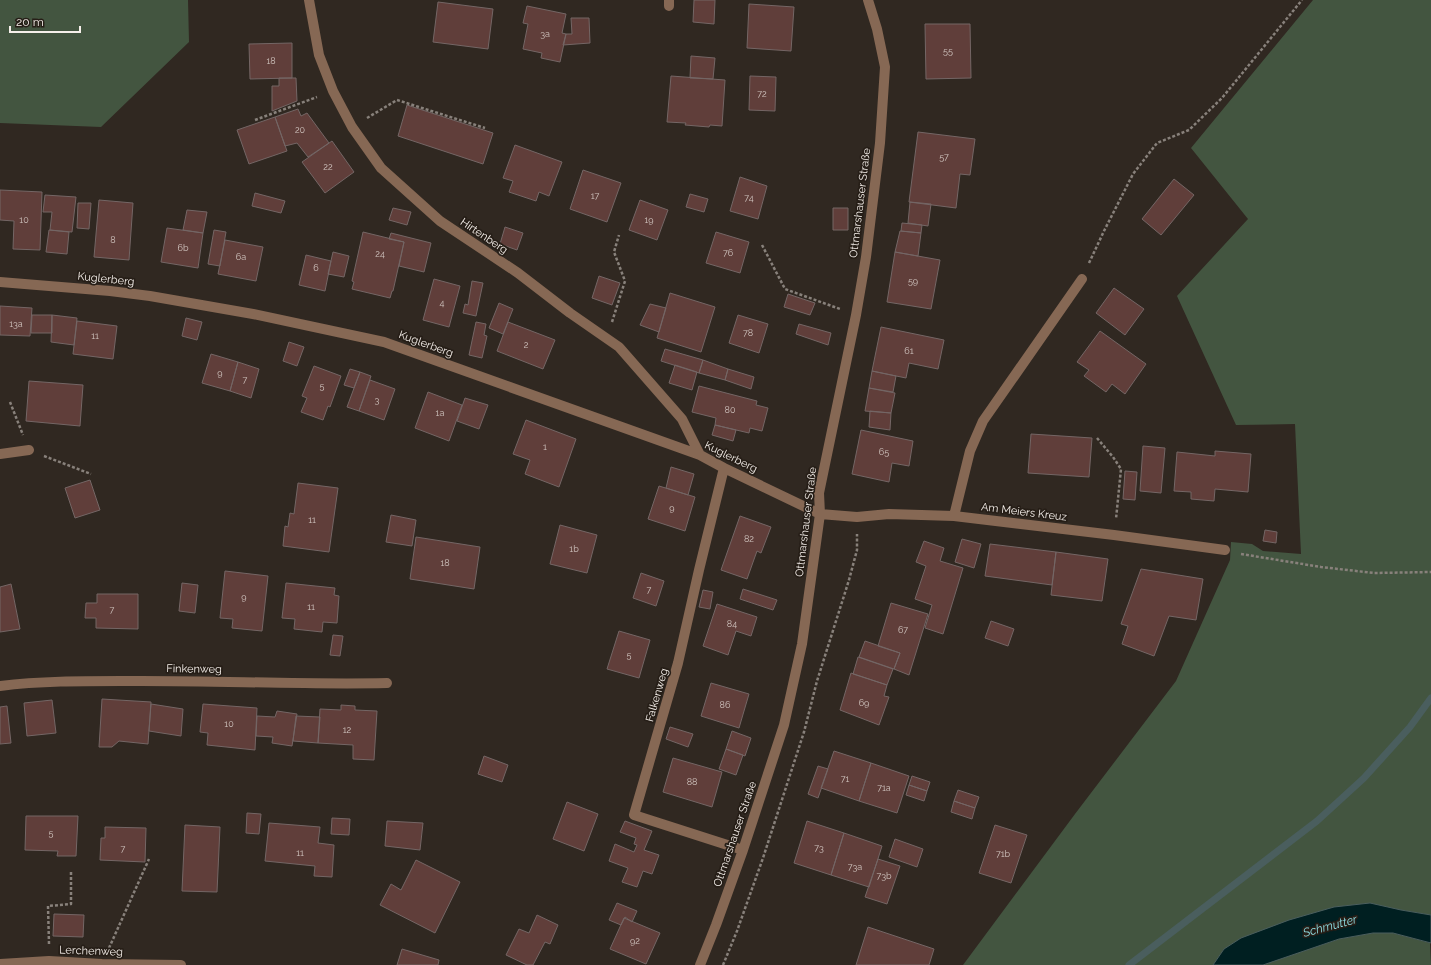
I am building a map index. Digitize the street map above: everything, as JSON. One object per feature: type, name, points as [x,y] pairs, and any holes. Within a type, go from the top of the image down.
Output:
[{"type":"street","name":"Hirtenberg","points":[[309,0],[318,55],[333,90],[352,126],[381,168],[440,221],[518,273],[618,348],[682,419],[700,455]]},
{"type":"street","name":"Ottmarshauser Straße","points":[[700,965],[743,850],[786,718],[802,644],[820,514],[819,493],[856,315],[867,250],[880,143],[885,67],[877,29],[868,0]]},
{"type":"street","points":[[954,516],[970,451],[983,422],[1082,279]]},
{"type":"street","name":"Kuglerberg","points":[[0,282],[110,291],[150,296],[253,314],[384,342],[700,455],[820,514]]},
{"type":"street","points":[[0,454],[29,450]]},
{"type":"street","name":"Falkenweg","points":[[724,468],[678,663],[634,815],[743,850]]},
{"type":"street","name":"Am Meiers Kreuz","points":[[820,514],[857,517],[888,514],[954,516],[1225,550]]},
{"type":"street","name":"Finkenweg","points":[[0,686],[89,681],[156,680],[351,684],[387,683]]},
{"type":"street","name":"Lerchenweg","points":[[0,964],[49,961],[102,964],[182,965]]},
{"type":"path","points":[[1082,279],[1133,174],[1157,143],[1188,130],[1222,98],[1302,0]]},
{"type":"path","points":[[255,120],[333,90]]},
{"type":"path","points":[[352,126],[397,100],[485,128]]},
{"type":"path","points":[[606,338],[625,281],[614,252],[618,235]]},
{"type":"path","points":[[762,245],[786,289],[856,315]]},
{"type":"path","points":[[1097,438],[1121,469],[1114,535]]},
{"type":"path","points":[[1225,550],[1299,564],[1374,573],[1431,572]]},
{"type":"path","points":[[102,964],[149,859]]},
{"type":"path","points":[[49,961],[48,906],[71,904],[72,871]]},
{"type":"green space","points":[[0,0],[188,0],[189,42],[101,127],[0,123]]},
{"type":"green space","points":[[1313,0],[1431,0],[1431,915],[1401,910],[1224,949],[1213,965],[963,965],[1176,681],[1230,560],[1231,542],[1252,544],[1263,551],[1301,554],[1295,424],[1236,425],[1177,296],[1248,219],[1191,148]]},
{"type":"green space","points":[[1373,933],[1393,933],[1430,943],[1431,965],[1263,965],[1339,939]]},
{"type":"water","name":"Schmutter","points":[[1370,903],[1431,915],[1431,943],[1393,933],[1373,933],[1339,939],[1263,965],[1213,965],[1224,949],[1241,938],[1289,920],[1334,907]]},
{"type":"building","points":[[694,0],[715,0],[714,24],[693,22]]},
{"type":"building","points":[[438,2],[493,9],[488,49],[433,42]]},
{"type":"building","points":[[749,4],[794,7],[791,51],[747,48]]},
{"type":"building","points":[[527,6],[566,14],[562,33],[566,34],[560,62],[541,58],[542,53],[523,49],[528,24],[523,23]]},
{"type":"building","points":[[571,18],[589,18],[590,43],[563,45],[566,34],[572,34]]},
{"type":"building","points":[[925,24],[970,24],[971,78],[926,79]]},
{"type":"building","points":[[292,43],[292,78],[250,79],[249,44]]},
{"type":"building","points":[[691,56],[715,58],[713,79],[690,78]]},
{"type":"building","points":[[671,76],[725,80],[722,126],[710,125],[709,127],[685,125],[686,123],[667,122]]},
{"type":"building","points":[[750,76],[776,77],[775,111],[749,110]]},
{"type":"building","points":[[279,78],[296,78],[297,101],[272,111],[272,86],[279,86]]},
{"type":"building","points":[[407,105],[493,133],[483,164],[398,136]]},
{"type":"building","points":[[298,109],[301,116],[307,113],[329,143],[308,157],[297,143],[285,146],[275,117]]},
{"type":"building","points":[[275,117],[287,151],[249,164],[237,130]]},
{"type":"building","points":[[918,132],[975,139],[970,175],[960,174],[956,208],[909,202]]},
{"type":"building","points":[[332,141],[354,172],[325,193],[302,162]]},
{"type":"building","points":[[515,145],[562,162],[549,196],[539,192],[536,201],[509,192],[513,181],[503,178]]},
{"type":"building","points":[[583,170],[621,183],[607,222],[570,209]]},
{"type":"building","points":[[740,177],[767,186],[758,219],[730,211]]},
{"type":"building","points":[[1174,179],[1194,195],[1161,235],[1142,219]]},
{"type":"building","points":[[0,190],[42,192],[40,250],[13,249],[14,221],[0,220]]},
{"type":"building","points":[[255,193],[285,201],[281,213],[252,206]]},
{"type":"building","points":[[690,194],[708,199],[704,212],[686,207]]},
{"type":"building","points":[[45,195],[76,197],[72,232],[50,230],[52,212],[43,212]]},
{"type":"building","points":[[99,200],[133,203],[129,260],[94,257]]},
{"type":"building","points":[[640,200],[668,210],[657,240],[629,230]]},
{"type":"building","points":[[910,202],[931,204],[928,226],[908,223]]},
{"type":"building","points":[[78,203],[91,203],[89,229],[77,228]]},
{"type":"building","points":[[393,208],[411,212],[407,225],[389,220]]},
{"type":"building","points":[[833,208],[848,208],[848,230],[833,230]]},
{"type":"building","points":[[187,210],[207,212],[203,233],[183,230]]},
{"type":"building","points":[[902,223],[922,225],[921,233],[901,231]]},
{"type":"building","points":[[505,227],[523,233],[517,250],[500,244]]},
{"type":"building","points":[[167,228],[203,233],[198,268],[161,262]]},
{"type":"building","points":[[49,230],[69,232],[67,254],[46,252]]},
{"type":"building","points":[[214,230],[226,232],[220,266],[208,264]]},
{"type":"building","points":[[900,231],[921,233],[918,256],[895,252]]},
{"type":"building","points":[[363,232],[404,242],[393,291],[390,298],[352,289],[354,282],[352,281]]},
{"type":"building","points":[[716,232],[749,242],[740,273],[706,263]]},
{"type":"building","points":[[391,233],[431,243],[424,272],[399,266],[404,242],[389,239]]},
{"type":"building","points":[[225,240],[263,247],[256,281],[218,274]]},
{"type":"building","points":[[333,252],[349,256],[344,277],[328,274]]},
{"type":"building","points":[[895,252],[940,260],[931,309],[887,302]]},
{"type":"building","points":[[306,255],[331,261],[325,291],[299,285]]},
{"type":"building","points":[[599,276],[620,283],[612,305],[592,298]]},
{"type":"building","points":[[434,279],[460,286],[449,327],[423,320]]},
{"type":"building","points":[[472,281],[483,283],[476,316],[463,313],[465,304],[468,305]]},
{"type":"building","points":[[1114,288],[1144,309],[1125,335],[1096,313]]},
{"type":"building","points":[[670,293],[715,307],[701,352],[657,338]]},
{"type":"building","points":[[788,294],[815,303],[810,315],[784,307]]},
{"type":"building","points":[[499,303],[513,309],[503,334],[489,328]]},
{"type":"building","points":[[650,304],[666,308],[659,332],[640,325]]},
{"type":"building","points":[[0,306],[32,308],[30,336],[0,335]]},
{"type":"building","points":[[32,315],[52,315],[52,333],[31,333]]},
{"type":"building","points":[[52,315],[77,318],[74,345],[51,342]]},
{"type":"building","points":[[738,315],[768,324],[759,353],[729,343]]},
{"type":"building","points":[[186,318],[202,322],[197,340],[182,336]]},
{"type":"building","points":[[77,321],[117,326],[113,359],[73,354]]},
{"type":"building","points":[[476,322],[486,324],[484,335],[487,336],[482,358],[469,355]]},
{"type":"building","points":[[508,322],[555,340],[543,369],[497,351]]},
{"type":"building","points":[[799,324],[831,333],[828,345],[796,334]]},
{"type":"building","points":[[881,327],[944,340],[938,369],[909,363],[906,378],[872,371]]},
{"type":"building","points":[[1100,331],[1146,364],[1125,394],[1112,384],[1106,392],[1084,376],[1089,370],[1077,362]]},
{"type":"building","points":[[289,342],[304,347],[297,366],[283,361]]},
{"type":"building","points":[[665,349],[703,360],[699,373],[661,361]]},
{"type":"building","points":[[211,354],[238,362],[230,391],[202,383]]},
{"type":"building","points":[[703,360],[728,369],[725,380],[699,373]]},
{"type":"building","points":[[238,362],[259,369],[251,398],[230,391]]},
{"type":"building","points":[[675,365],[697,372],[692,390],[669,383]]},
{"type":"building","points":[[314,366],[341,376],[330,407],[328,406],[323,420],[301,412],[307,398],[302,396]]},
{"type":"building","points":[[350,369],[360,372],[354,388],[344,385]]},
{"type":"building","points":[[728,369],[754,377],[751,389],[725,380]]},
{"type":"building","points":[[872,371],[896,376],[893,392],[869,388]]},
{"type":"building","points":[[360,372],[371,376],[359,411],[347,407]]},
{"type":"building","points":[[370,380],[395,389],[384,420],[359,411]]},
{"type":"building","points":[[29,381],[83,385],[80,426],[26,421]]},
{"type":"building","points":[[699,386],[757,401],[756,405],[768,408],[762,431],[750,428],[749,433],[715,425],[716,418],[692,412]]},
{"type":"building","points":[[869,388],[895,393],[891,413],[865,411]]},
{"type":"building","points":[[428,392],[462,405],[449,441],[415,428]]},
{"type":"building","points":[[465,398],[488,405],[479,429],[457,421]]},
{"type":"building","points":[[870,411],[891,413],[890,430],[869,427]]},
{"type":"building","points":[[526,420],[576,439],[559,487],[525,474],[530,460],[513,454]]},
{"type":"building","points":[[715,425],[736,430],[733,441],[712,435]]},
{"type":"building","points":[[861,430],[913,441],[909,466],[892,463],[889,482],[852,474]]},
{"type":"building","points":[[1031,434],[1092,438],[1089,477],[1028,473]]},
{"type":"building","points":[[1143,446],[1165,448],[1161,493],[1140,491]]},
{"type":"building","points":[[1215,451],[1251,454],[1248,492],[1215,489],[1214,501],[1191,499],[1191,492],[1174,491],[1177,452],[1215,456]]},
{"type":"building","points":[[671,467],[694,474],[688,495],[666,488]]},
{"type":"building","points":[[1125,471],[1137,472],[1135,500],[1123,499]]},
{"type":"building","points":[[90,480],[100,510],[75,518],[65,488]]},
{"type":"building","points":[[298,483],[338,488],[329,552],[283,546],[285,526],[288,527],[290,513],[294,514]]},
{"type":"building","points":[[659,486],[695,497],[685,531],[648,519]]},
{"type":"building","points":[[391,515],[416,520],[412,546],[386,542]]},
{"type":"building","points":[[740,516],[771,527],[761,553],[757,551],[747,579],[721,570]]},
{"type":"building","points":[[560,525],[597,535],[587,573],[550,564]]},
{"type":"building","points":[[1265,530],[1277,532],[1276,543],[1263,541]]},
{"type":"building","points":[[416,537],[480,547],[474,589],[410,579]]},
{"type":"building","points":[[962,539],[981,544],[974,568],[955,562]]},
{"type":"building","points":[[924,541],[944,548],[940,561],[963,568],[943,634],[925,628],[932,605],[915,599],[926,566],[916,562]]},
{"type":"building","points":[[990,544],[1056,552],[1052,585],[985,576]]},
{"type":"building","points":[[1056,552],[1108,559],[1102,601],[1051,595]]},
{"type":"building","points":[[1141,569],[1203,579],[1196,620],[1169,616],[1154,656],[1122,644],[1128,626],[1121,624]]},
{"type":"building","points":[[225,571],[268,576],[262,631],[232,628],[233,619],[220,618]]},
{"type":"building","points":[[641,573],[664,581],[656,606],[633,598]]},
{"type":"building","points":[[182,583],[198,585],[195,613],[179,611]]},
{"type":"building","points":[[286,583],[335,588],[334,595],[339,596],[337,623],[323,622],[322,632],[294,629],[295,619],[282,618]]},
{"type":"building","points":[[11,584],[20,629],[0,632],[0,587]]},
{"type":"building","points":[[743,589],[777,600],[773,610],[740,599]]},
{"type":"building","points":[[703,590],[713,592],[710,609],[699,607]]},
{"type":"building","points":[[97,594],[138,594],[138,629],[96,628],[96,618],[85,618],[86,603],[97,603]]},
{"type":"building","points":[[891,603],[928,614],[909,675],[894,669],[900,653],[878,646]]},
{"type":"building","points":[[717,604],[757,617],[751,636],[736,631],[728,655],[703,646]]},
{"type":"building","points":[[991,621],[1014,629],[1008,646],[985,638]]},
{"type":"building","points":[[619,631],[650,640],[639,678],[607,669]]},
{"type":"building","points":[[333,635],[343,636],[340,656],[330,655]]},
{"type":"building","points":[[865,641],[900,653],[894,669],[859,657]]},
{"type":"building","points":[[858,657],[893,669],[887,685],[853,674]]},
{"type":"building","points":[[851,673],[887,685],[884,696],[889,697],[879,725],[840,710]]},
{"type":"building","points":[[711,683],[749,694],[739,728],[701,716]]},
{"type":"building","points":[[102,699],[151,702],[148,744],[119,741],[112,747],[99,747]]},
{"type":"building","points":[[52,700],[56,733],[27,736],[24,703]]},
{"type":"building","points":[[151,704],[183,709],[181,736],[149,731]]},
{"type":"building","points":[[203,704],[257,708],[255,750],[207,745],[208,733],[200,732]]},
{"type":"building","points":[[341,705],[355,706],[355,710],[377,711],[374,760],[353,759],[353,745],[318,743],[320,709],[341,710]]},
{"type":"building","points":[[7,706],[11,743],[0,744],[0,707]]},
{"type":"building","points":[[277,711],[297,714],[292,746],[272,743],[273,737],[256,736],[257,716],[275,717]]},
{"type":"building","points":[[296,716],[320,717],[318,743],[293,741]]},
{"type":"building","points":[[670,727],[693,734],[688,747],[666,739]]},
{"type":"building","points":[[732,731],[751,738],[745,756],[726,749]]},
{"type":"building","points":[[726,749],[743,755],[736,775],[719,769]]},
{"type":"building","points":[[834,751],[871,763],[859,801],[821,788]]},
{"type":"building","points":[[484,756],[508,765],[502,782],[478,774]]},
{"type":"building","points":[[673,758],[722,772],[712,807],[663,792]]},
{"type":"building","points":[[871,763],[909,776],[897,813],[859,801]]},
{"type":"building","points":[[818,766],[828,769],[818,798],[808,794]]},
{"type":"building","points":[[912,776],[930,782],[927,791],[909,785]]},
{"type":"building","points":[[909,785],[927,791],[924,801],[906,795]]},
{"type":"building","points":[[958,790],[979,797],[975,808],[954,801]]},
{"type":"building","points":[[954,801],[975,808],[972,819],[951,812]]},
{"type":"building","points":[[567,802],[598,814],[584,851],[553,839]]},
{"type":"building","points":[[247,813],[261,814],[259,834],[246,833]]},
{"type":"building","points":[[26,816],[78,816],[76,856],[57,856],[58,851],[25,850]]},
{"type":"building","points":[[332,818],[350,819],[349,835],[331,834]]},
{"type":"building","points":[[387,821],[423,823],[420,850],[385,846]]},
{"type":"building","points":[[625,821],[652,831],[644,850],[659,855],[652,874],[643,871],[637,887],[622,882],[628,868],[609,861],[615,844],[634,852],[637,845],[634,844],[636,838],[620,832]]},
{"type":"building","points":[[807,821],[844,833],[831,875],[794,863]]},
{"type":"building","points":[[269,823],[320,827],[318,843],[334,845],[332,877],[314,876],[315,866],[265,861]]},
{"type":"building","points":[[185,825],[220,827],[217,892],[182,891]]},
{"type":"building","points":[[995,825],[1027,835],[1011,883],[979,873]]},
{"type":"building","points":[[105,827],[146,828],[145,862],[100,860],[101,838],[105,838]]},
{"type":"building","points":[[844,833],[882,846],[869,887],[831,875]]},
{"type":"building","points":[[895,839],[923,849],[917,867],[889,857]]},
{"type":"building","points":[[878,859],[900,866],[887,904],[865,897]]},
{"type":"building","points":[[416,860],[460,882],[435,933],[380,905],[391,884],[401,890]]},
{"type":"building","points":[[617,903],[637,911],[632,922],[625,917],[621,925],[609,920]]},
{"type":"building","points":[[54,914],[84,915],[83,937],[53,936]]},
{"type":"building","points":[[537,915],[558,925],[550,944],[545,942],[533,965],[527,965],[506,955],[519,929],[529,933]]},
{"type":"building","points":[[624,918],[660,933],[646,964],[610,949]]},
{"type":"building","points":[[868,927],[934,949],[929,965],[856,965]]},
{"type":"building","points":[[402,949],[439,960],[438,965],[397,965]]},
{"type":"waterway","points":[[1129,965],[1317,821],[1364,778],[1410,727],[1431,698]]}]
